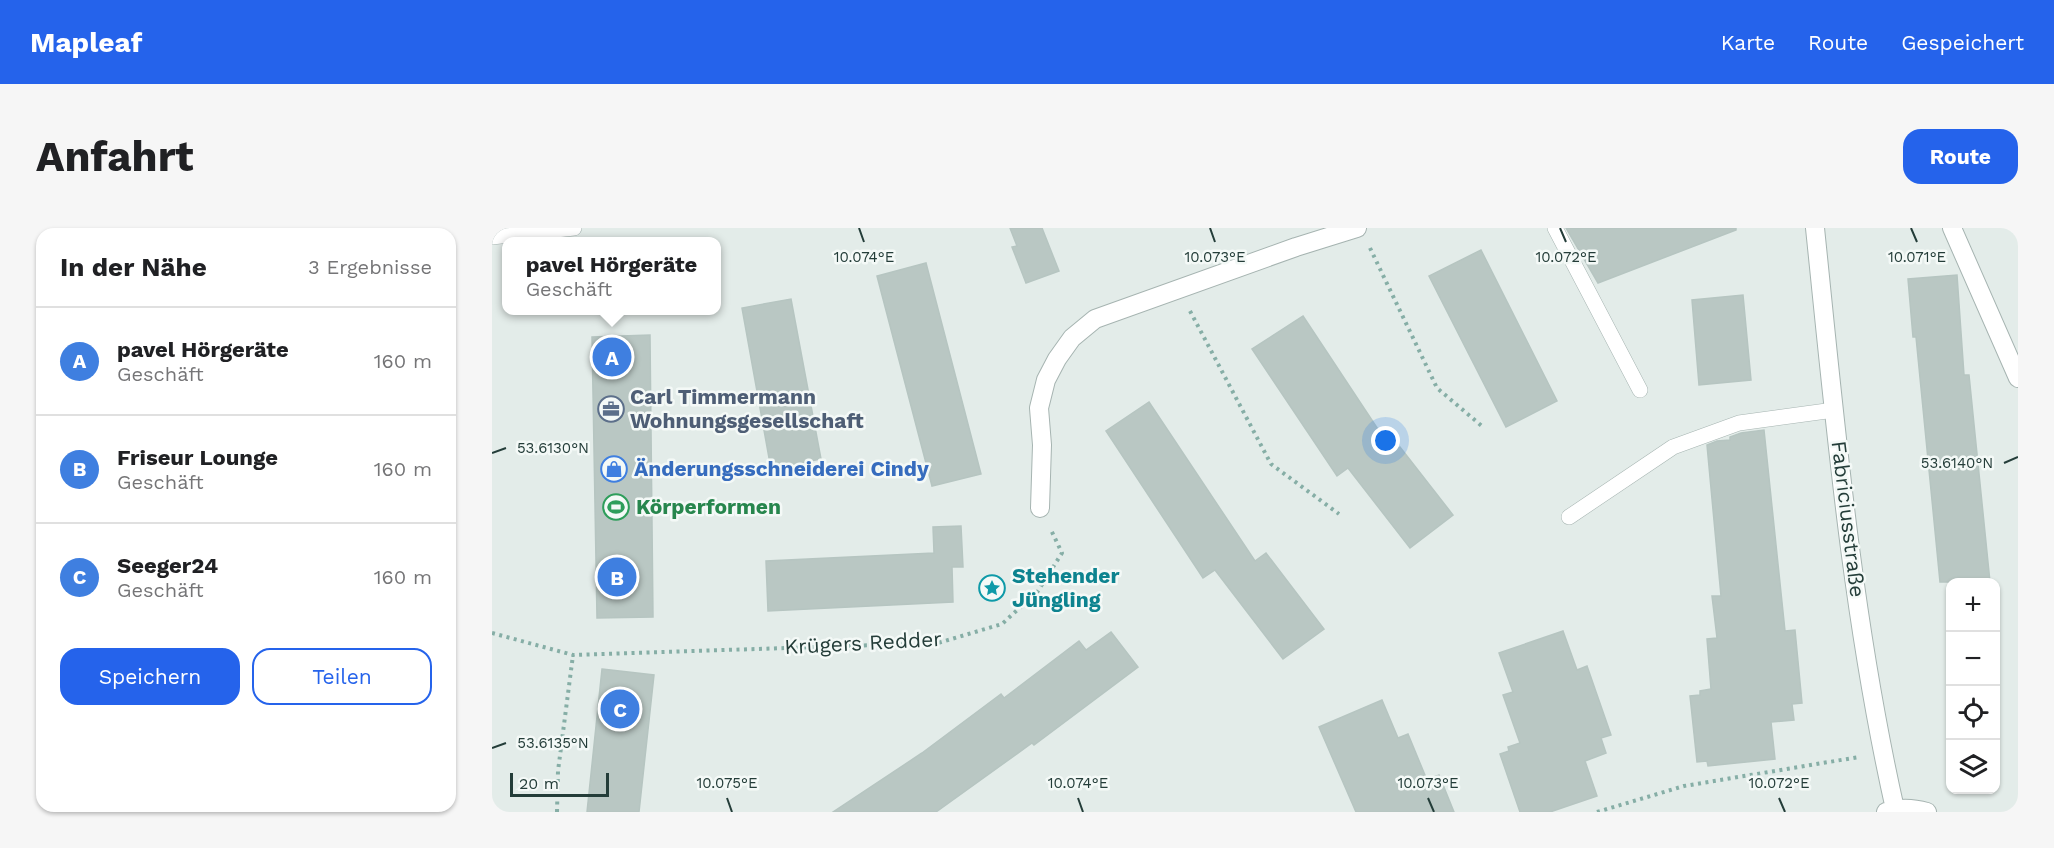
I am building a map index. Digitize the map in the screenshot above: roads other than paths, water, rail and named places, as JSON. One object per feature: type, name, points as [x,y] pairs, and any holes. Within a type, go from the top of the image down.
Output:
[{"type":"street","points":[[1294,228],[1296,247]]},
{"type":"street","name":"Fabriciusstraße","points":[[1815,228],[1854,578],[1883,753],[1890,810]]},
{"type":"street","points":[[1952,228],[2018,378]]},
{"type":"street","points":[[1040,508],[1042,445],[1039,408],[1046,380],[1072,338],[1095,319],[1296,247],[1362,233]]},
{"type":"street","points":[[1890,810],[1911,808],[1927,812]]},
{"type":"lane","points":[[492,237],[574,228]]},
{"type":"lane","points":[[1555,228],[1640,390]]},
{"type":"lane","points":[[1569,517],[1673,447],[1739,423],[1834,410]]},
{"type":"place","name":"pavel Hörgeräte","points":[[612,357]]},
{"type":"place","name":"Carl Timmermann Wohnungsgesellschaft","points":[[611,409]]},
{"type":"place","name":"Änderungsschneiderei Cindy","points":[[614,469]]},
{"type":"place","name":"Körperformen","points":[[616,507]]},
{"type":"place","name":"Friseur Lounge","points":[[617,577]]},
{"type":"place","name":"Stehender Jüngling","points":[[992,588]]},
{"type":"place","name":"Seeger24","points":[[620,709]]}]
